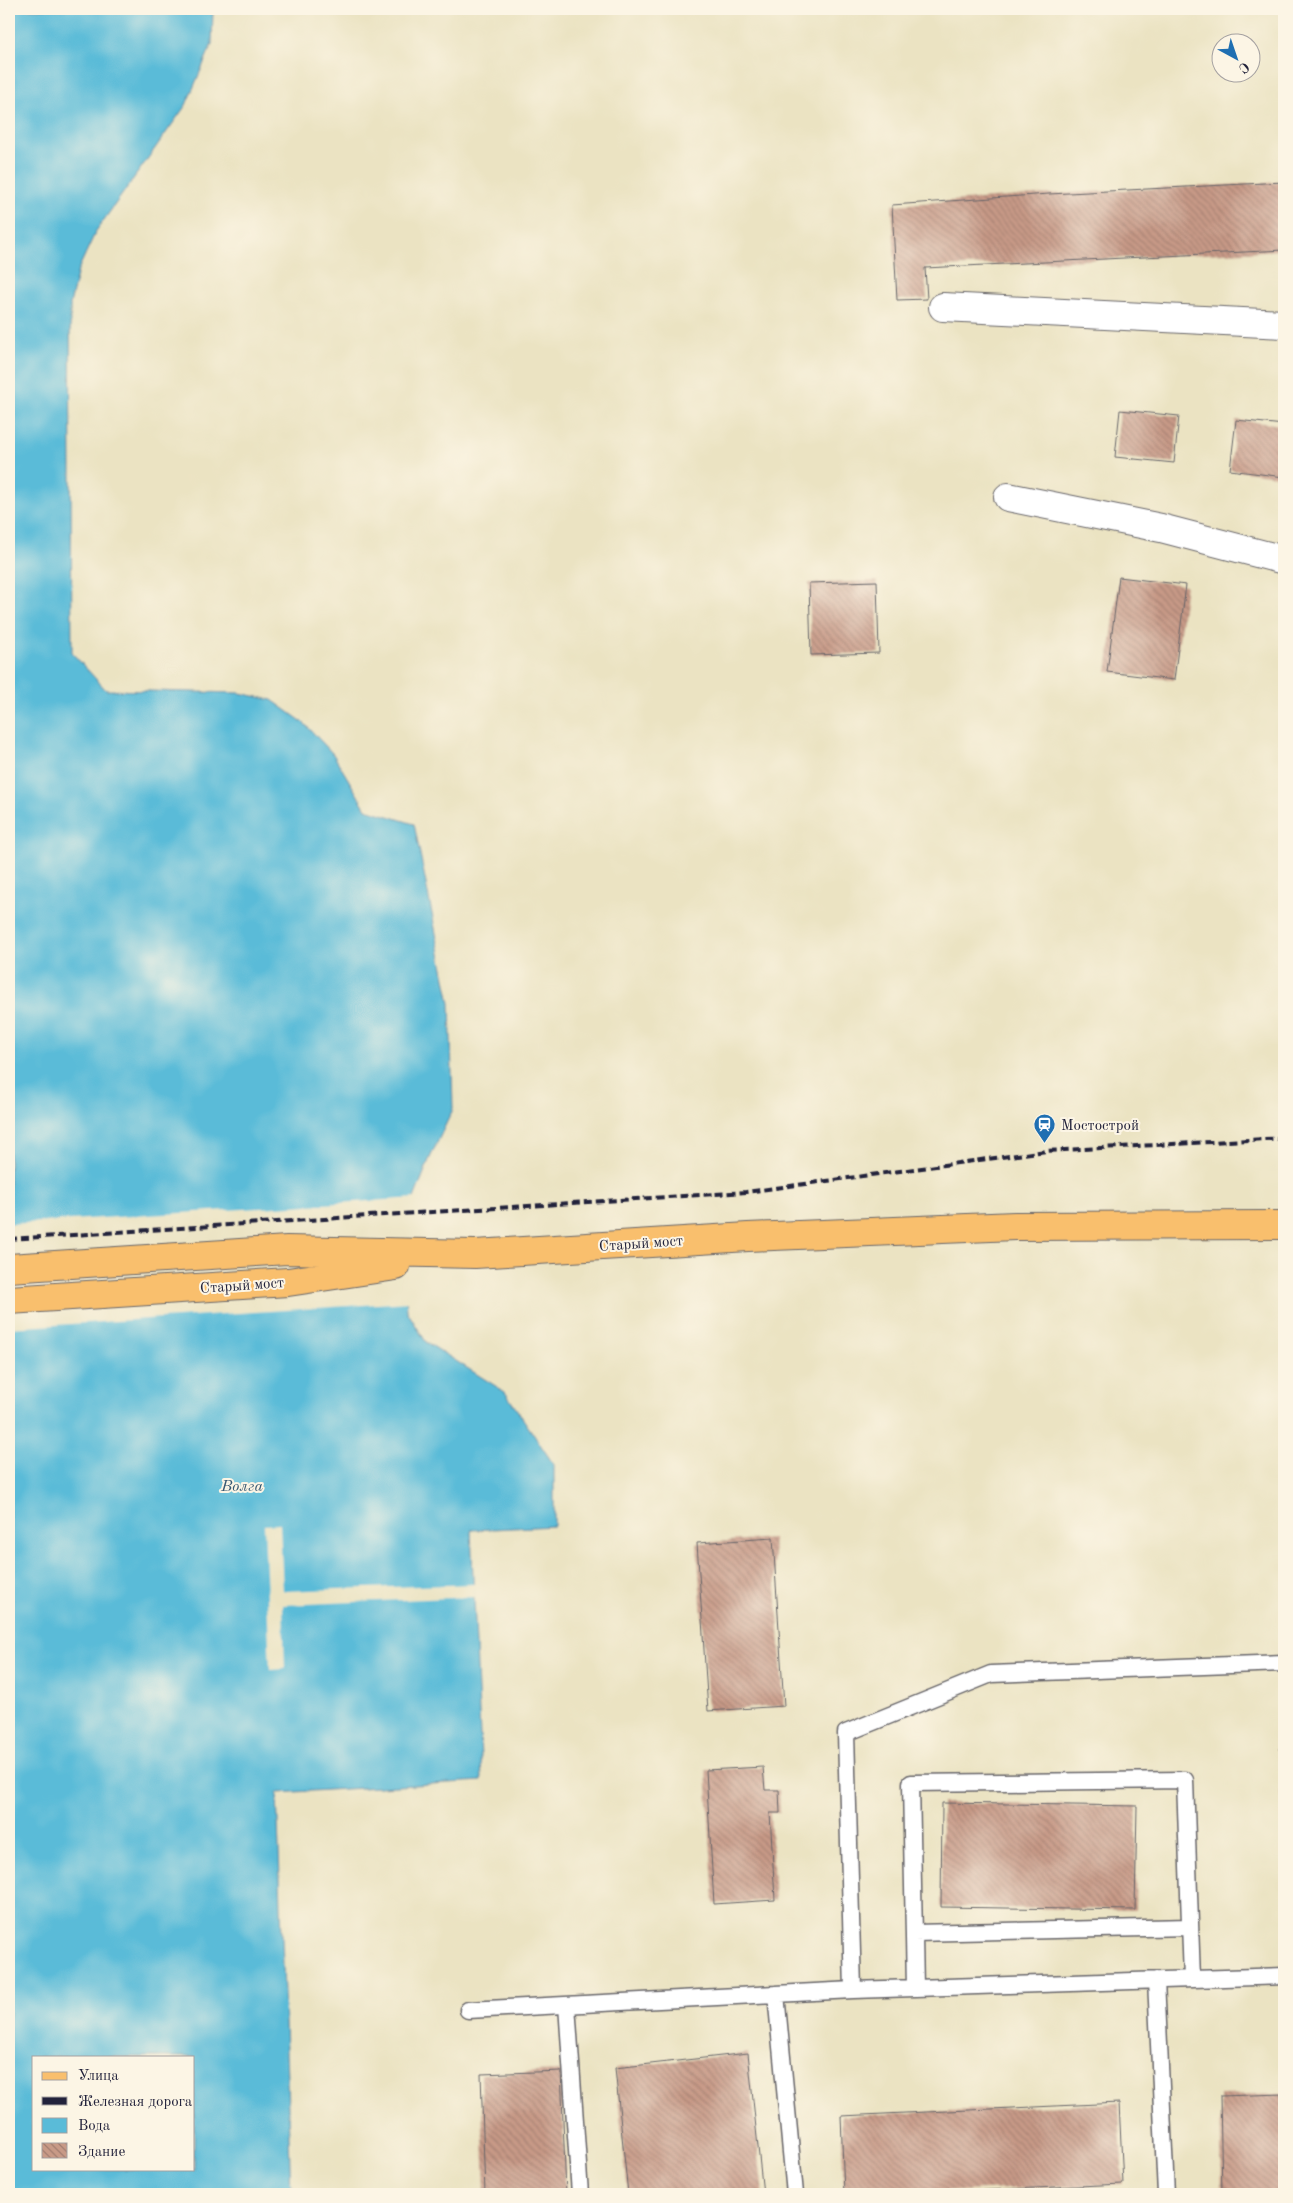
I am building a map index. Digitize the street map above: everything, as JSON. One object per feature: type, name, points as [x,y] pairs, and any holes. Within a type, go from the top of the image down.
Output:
[{"type":"main road","name":"Старый мост","points":[[9,1268],[287,1250],[475,1254],[748,1237],[1015,1226],[1276,1227]]},
{"type":"main road","name":"Старый мост","points":[[9,1300],[288,1282],[475,1254]]},
{"type":"street","points":[[943,307],[1284,324]]},
{"type":"street","points":[[1008,497],[1160,528],[1284,560]]},
{"type":"lane","points":[[853,1990],[846,1733],[991,1674],[1284,1664]]},
{"type":"lane","points":[[915,1988],[911,1783],[1185,1780],[1192,1979]]},
{"type":"lane","points":[[914,1932],[1190,1927]]},
{"type":"lane","points":[[468,2010],[853,1990],[1284,1976]]},
{"type":"lane","points":[[1156,1980],[1166,2194]]},
{"type":"lane","points":[[776,1994],[795,2194]]},
{"type":"lane","points":[[567,2005],[580,2194]]},
{"type":"water","name":"Волга","points":[[9,9],[213,9],[212,44],[186,105],[96,231],[78,270],[70,304],[72,653],[106,690],[240,693],[272,700],[304,723],[333,754],[366,809],[414,824],[450,1003],[453,1109],[429,1160],[402,1229],[407,1311],[426,1342],[505,1392],[554,1465],[554,1526],[471,1530],[482,1781],[277,1793],[291,2194],[9,2194]]},
{"type":"pier","points":[[417,1198],[405,1229],[409,1302],[9,1328],[9,1224]]},
{"type":"pier","points":[[280,1524],[283,1591],[474,1584],[475,1597],[283,1605],[285,1669],[270,1670],[264,1525]]},
{"type":"building","points":[[1284,182],[1284,250],[925,268],[927,299],[897,300],[892,205],[1049,194]]},
{"type":"building","points":[[1120,410],[1179,416],[1174,463],[1115,457]]},
{"type":"building","points":[[1236,420],[1284,425],[1284,477],[1230,470]]},
{"type":"building","points":[[1119,577],[1186,585],[1174,680],[1107,672]]},
{"type":"building","points":[[877,581],[879,653],[811,655],[809,583]]},
{"type":"building","points":[[773,1538],[784,1706],[708,1711],[697,1543]]},
{"type":"building","points":[[1280,1722],[1284,1722],[1284,1796],[1280,1796]]},
{"type":"building","points":[[763,1767],[765,1790],[779,1790],[780,1813],[770,1813],[775,1900],[714,1904],[706,1770]]},
{"type":"building","points":[[942,1803],[1137,1806],[1135,1910],[941,1907]]},
{"type":"building","points":[[748,2053],[763,2194],[628,2194],[615,2068]]},
{"type":"building","points":[[561,2071],[566,2194],[485,2194],[481,2074]]},
{"type":"building","points":[[1284,2094],[1284,2194],[1222,2194],[1220,2096]]},
{"type":"building","points":[[1119,2103],[1123,2184],[901,2194],[844,2194],[841,2116]]},
{"type":"railway","points":[[9,1239],[746,1192],[1046,1151],[1284,1138]]},
{"type":"place","name":"Мостострой","points":[[1045,1144]]}]
